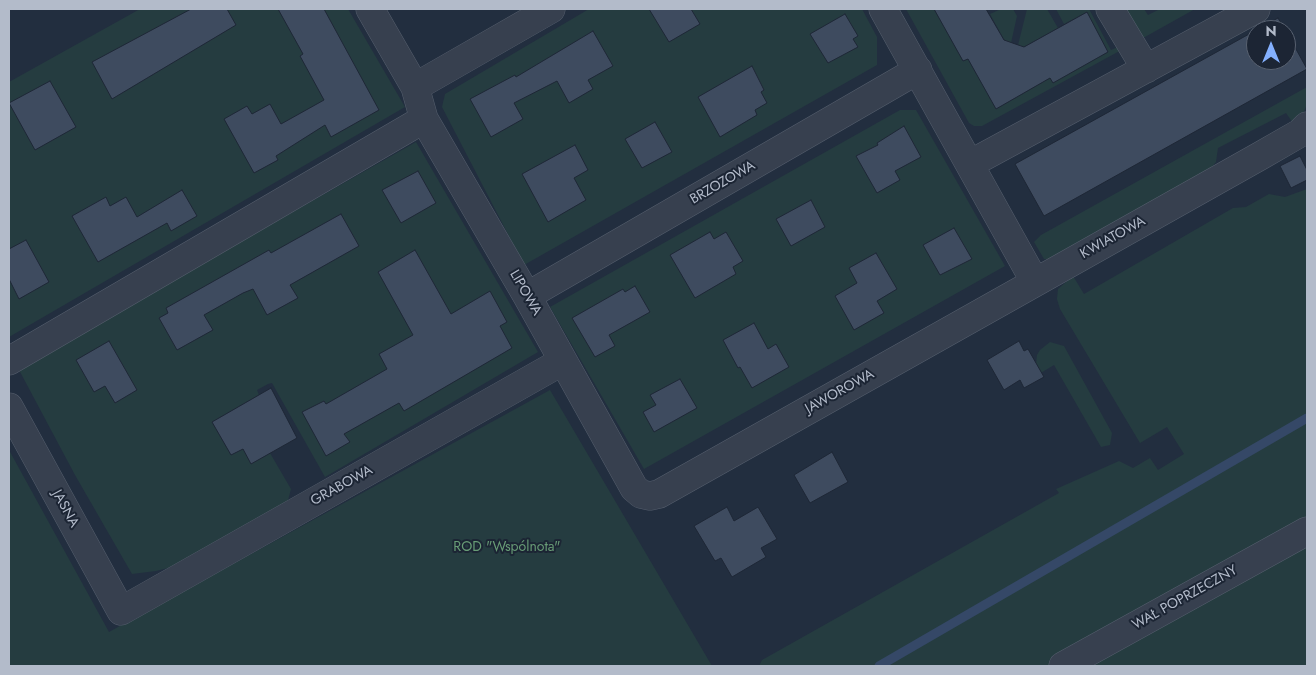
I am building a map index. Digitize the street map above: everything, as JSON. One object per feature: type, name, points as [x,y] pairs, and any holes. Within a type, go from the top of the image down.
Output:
[{"type":"street","name":"LIPOWA","points":[[370,9],[415,87],[424,119],[527,296],[634,488],[644,495]]},
{"type":"street","points":[[415,87],[550,9]]},
{"type":"street","points":[[883,9],[1035,282]]},
{"type":"street","points":[[1110,9],[1146,69]]},
{"type":"street","points":[[970,164],[1256,9]]},
{"type":"street","name":"BRZOZOWA","points":[[527,296],[918,70]]},
{"type":"street","points":[[9,361],[424,119]]},
{"type":"street","name":"KWIATOWA","points":[[1035,282],[1300,133],[1307,126]]},
{"type":"street","name":"JAWOROWA","points":[[644,495],[659,494],[1035,282]]},
{"type":"street","name":"GRABOWA","points":[[121,611],[564,362]]},
{"type":"street","name":"JASNA","points":[[9,407],[121,611]]},
{"type":"street","name":"WAŁ POPRZECZNY","points":[[1063,666],[1307,531]]},
{"type":"green space","points":[[140,9],[348,9],[405,107],[9,337],[9,82]]},
{"type":"green space","points":[[589,9],[862,9],[877,37],[877,65],[524,265],[442,107],[445,94]]},
{"type":"green space","points":[[906,9],[934,9],[963,61],[968,59],[996,109],[1050,78],[1053,82],[1108,52],[1087,12],[1064,24],[1056,9],[1089,9],[1111,50],[1120,46],[1125,48],[982,126],[974,126],[969,123]]},
{"type":"green space","points":[[1001,9],[1013,9],[1017,16],[1011,43],[1007,45],[990,14]]},
{"type":"green space","points":[[1027,9],[1047,9],[1058,28],[1020,49],[1018,45]]},
{"type":"green space","points":[[1117,9],[1144,9],[1148,15],[1160,9],[1195,9],[1136,42]]},
{"type":"green space","points":[[1307,87],[1307,104],[1302,117],[1295,126],[1286,113],[1218,148],[1216,162],[1211,168],[1049,259],[1044,259],[1034,242],[1041,235]]},
{"type":"green space","points":[[900,110],[916,110],[1005,266],[644,469],[550,307]]},
{"type":"green space","points":[[416,142],[538,352],[325,477],[272,383],[257,390],[259,395],[212,422],[231,455],[243,449],[251,463],[270,453],[291,489],[286,508],[188,563],[156,571],[132,574],[75,475],[18,368]]},
{"type":"green space","points":[[1307,189],[1307,666],[759,666],[762,660],[1059,493],[1056,489],[1119,461],[1133,468],[1150,458],[1158,470],[1184,454],[1167,427],[1140,443],[1060,309],[1057,299],[1058,289],[1073,276],[1084,294],[1233,208],[1246,207],[1269,194],[1285,197]]},
{"type":"green space","points":[[1050,342],[1064,346],[1112,433],[1110,445],[1101,447],[1054,365],[1039,374],[1036,364],[1037,355]]},
{"type":"green space","name":"ROD \"Wspólnota\"","points":[[550,390],[712,666],[9,666],[9,450],[109,632]]},
{"type":"building","points":[[191,9],[227,9],[236,25],[112,99],[92,62]]},
{"type":"building","points":[[278,9],[324,9],[379,110],[331,137],[325,125],[276,156],[278,160],[254,173],[224,119],[247,106],[252,114],[270,104],[281,124],[324,100],[300,56],[303,54]]},
{"type":"building","points":[[649,9],[691,9],[700,24],[669,42]]},
{"type":"building","points":[[934,9],[986,9],[1004,40],[1024,47],[1087,12],[1108,52],[1053,83],[1050,78],[996,109],[968,59],[963,61]]},
{"type":"building","points":[[845,14],[858,36],[853,39],[858,47],[828,63],[810,34]]},
{"type":"building","points":[[593,31],[613,66],[588,80],[593,89],[569,103],[557,81],[514,103],[523,119],[491,137],[470,99],[515,75],[516,77]]},
{"type":"building","points":[[1246,36],[1246,70],[1296,70],[1296,49],[1307,69],[1044,216],[1015,164]]},
{"type":"building","points":[[752,66],[764,90],[761,92],[767,103],[755,110],[757,115],[720,137],[698,97]]},
{"type":"building","points":[[50,81],[76,127],[35,150],[9,103]]},
{"type":"building","points":[[655,122],[672,152],[642,168],[625,139]]},
{"type":"building","points":[[904,126],[921,157],[895,171],[900,180],[877,193],[856,156],[878,145],[877,143]]},
{"type":"building","points":[[575,145],[588,170],[574,178],[586,200],[548,222],[522,174]]},
{"type":"building","points":[[1300,156],[1307,170],[1307,180],[1291,188],[1280,166]]},
{"type":"building","points":[[418,171],[436,203],[401,223],[382,190]]},
{"type":"building","points":[[182,190],[197,216],[171,231],[167,223],[98,262],[72,216],[106,197],[110,206],[126,197],[137,217]]},
{"type":"building","points":[[811,200],[825,227],[791,246],[776,219]]},
{"type":"building","points":[[341,214],[359,246],[290,285],[298,298],[267,315],[253,289],[243,293],[204,315],[213,330],[177,350],[159,318],[168,313],[166,308],[269,250],[271,253]]},
{"type":"building","points":[[954,228],[972,259],[940,275],[923,245]]},
{"type":"building","points":[[710,232],[714,239],[726,232],[743,261],[733,267],[736,274],[695,298],[670,255]]},
{"type":"building","points":[[26,240],[49,282],[19,299],[9,279],[9,249]]},
{"type":"building","points":[[415,250],[451,314],[490,291],[507,322],[500,326],[512,348],[404,411],[399,403],[344,434],[350,442],[326,456],[302,412],[324,401],[326,404],[387,369],[379,354],[413,335],[378,272]]},
{"type":"building","points":[[876,253],[897,289],[877,301],[884,313],[854,330],[835,296],[857,283],[849,268]]},
{"type":"building","points":[[635,286],[650,312],[609,335],[615,346],[595,357],[572,318],[623,289],[625,292]]},
{"type":"building","points":[[754,323],[768,349],[776,344],[789,367],[752,388],[740,367],[738,368],[723,340]]},
{"type":"building","points":[[109,341],[137,390],[115,403],[105,386],[94,392],[76,360]]},
{"type":"building","points":[[1019,341],[1024,351],[1028,349],[1044,377],[1024,388],[1020,380],[1004,390],[987,360]]},
{"type":"building","points":[[680,379],[697,408],[654,432],[643,412],[656,405],[650,395]]},
{"type":"building","points":[[271,388],[297,438],[251,464],[243,449],[231,455],[212,422]]},
{"type":"building","points":[[832,452],[848,482],[810,503],[794,475]]},
{"type":"building","points":[[727,507],[734,521],[758,507],[777,539],[761,548],[766,557],[732,577],[721,558],[715,561],[694,526]]},
{"type":"waterway","points":[[879,666],[1307,418]]}]
